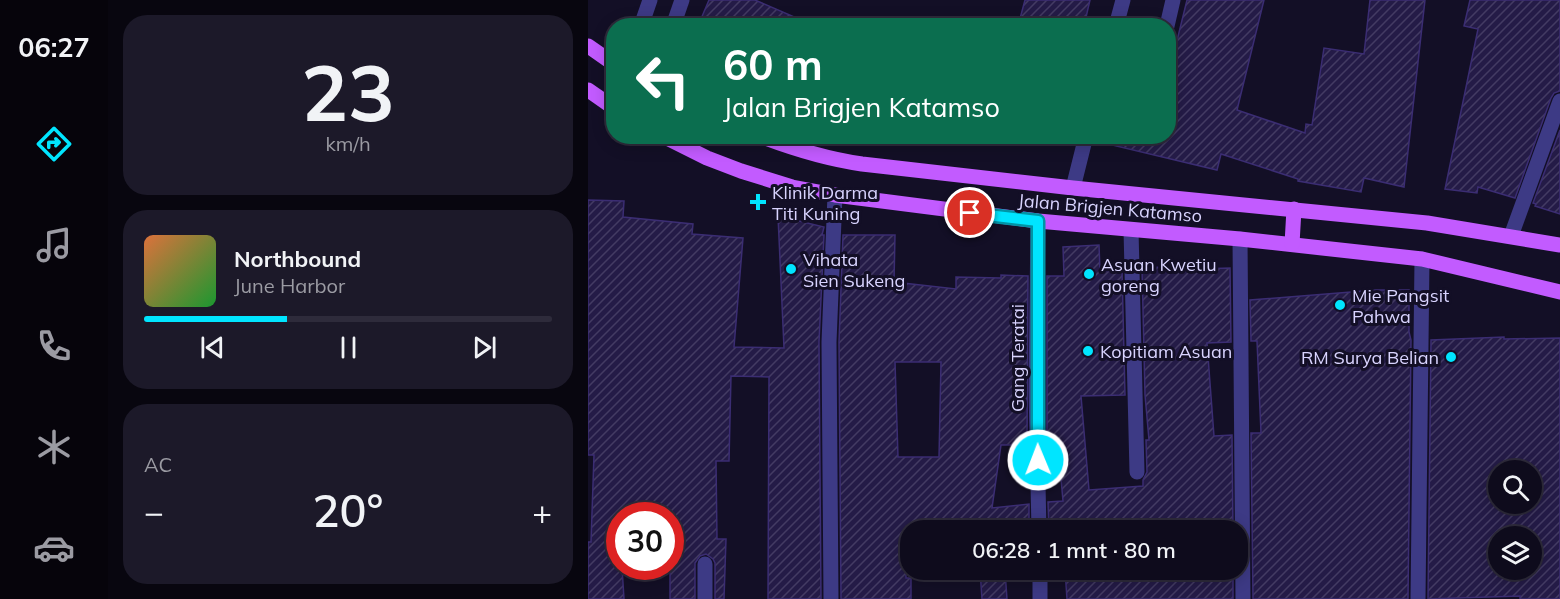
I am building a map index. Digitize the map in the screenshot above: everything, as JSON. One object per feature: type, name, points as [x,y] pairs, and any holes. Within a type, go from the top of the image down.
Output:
[{"type":"main road","points":[[588,46],[606,58]]},
{"type":"main road","points":[[588,90],[606,102]]},
{"type":"main road","name":"Jalan Brigjen Katamso","points":[[679,144],[741,171],[792,187],[835,195],[1038,221],[1292,244],[1422,260],[1560,292]]},
{"type":"main road","name":"Jalan Brigjen Katamso","points":[[782,144],[834,160],[1073,188],[1428,223],[1560,245]]},
{"type":"main road","points":[[1292,244],[1294,209]]},
{"type":"street","points":[[644,18],[650,0]]},
{"type":"street","points":[[676,18],[682,0]]},
{"type":"street","points":[[1118,18],[1123,0]]},
{"type":"street","points":[[1169,18],[1173,0]]},
{"type":"street","points":[[1511,236],[1560,100]]},
{"type":"street","points":[[1073,188],[1084,144]]},
{"type":"street","points":[[831,599],[829,342],[835,195]]},
{"type":"street","name":"Gang Teratai","points":[[1038,221],[1036,389],[1039,520]]},
{"type":"street","points":[[1131,230],[1137,472]]},
{"type":"street","points":[[1240,239],[1244,599]]},
{"type":"street","points":[[1418,599],[1422,260]]},
{"type":"street","points":[[705,564],[705,599]]},
{"type":"street","points":[[1040,580],[1040,599]]},
{"type":"building","points":[[709,0],[755,0],[797,18],[701,18]]},
{"type":"building","points":[[1025,0],[1090,0],[1086,18],[1020,18]]},
{"type":"building","points":[[1187,0],[1264,0],[1237,110],[1305,133],[1306,124],[1312,125],[1324,48],[1364,54],[1370,0],[1425,0],[1404,187],[1364,178],[1361,192],[1298,181],[1298,179],[1221,154],[1217,170],[1112,145],[1176,144],[1176,45]]},
{"type":"building","points":[[1470,0],[1560,0],[1560,91],[1554,93],[1551,98],[1515,198],[1478,187],[1477,193],[1445,189],[1478,29],[1464,26]]},
{"type":"building","points":[[1560,130],[1560,214],[1535,206],[1536,204],[1533,203]]},
{"type":"building","points":[[588,200],[624,201],[623,217],[693,224],[692,234],[743,238],[734,347],[784,348],[778,216],[824,227],[819,342],[821,599],[768,599],[769,377],[731,376],[729,461],[716,461],[717,539],[726,539],[724,599],[715,599],[715,563],[706,554],[700,556],[695,563],[695,599],[670,599],[670,580],[684,580],[684,502],[606,502],[606,580],[623,580],[624,599],[588,599],[588,542],[591,542],[594,455],[588,455]]},
{"type":"building","points":[[843,235],[895,235],[894,282],[956,289],[956,277],[1028,276],[1027,445],[1001,445],[992,508],[1029,504],[1029,520],[900,520],[900,580],[911,580],[911,599],[841,599],[839,342]],"holes":[[[895,362],[941,362],[939,457],[898,457]]]},
{"type":"building","points":[[1099,245],[1100,271],[1122,270],[1125,395],[1081,396],[1089,490],[1143,486],[1147,472],[1146,440],[1149,440],[1145,395],[1142,268],[1162,267],[1162,270],[1230,268],[1231,342],[1207,343],[1214,436],[1232,435],[1233,520],[1049,520],[1048,502],[1063,501],[1058,445],[1047,445],[1047,276],[1064,276],[1063,247]]},
{"type":"building","points":[[1376,290],[1409,290],[1411,340],[1408,599],[1253,599],[1251,433],[1261,433],[1257,341],[1251,341],[1250,300]]},
{"type":"building","points":[[1504,337],[1504,339],[1560,338],[1560,599],[1520,599],[1520,596],[1428,599],[1431,340]]},
{"type":"building","points":[[981,580],[1006,580],[1007,599],[982,599]]},
{"type":"building","points":[[1066,580],[1233,580],[1233,599],[1067,599]]},
{"type":"place","name":"Klinik Darma Titi Kuning","points":[[758,202]]},
{"type":"place","name":"Vihata Sien Sukeng","points":[[791,269]]},
{"type":"place","name":"Asuan Kwetiu goreng","points":[[1089,274]]},
{"type":"place","name":"Mie Pangsit Pahwa","points":[[1340,305]]},
{"type":"place","name":"Kopitiam Asuan","points":[[1088,351]]},
{"type":"place","name":"RM Surya Belian","points":[[1451,357]]},
{"type":"route","points":[[970,213],[1038,221],[1036,389],[1038,460]]}]
